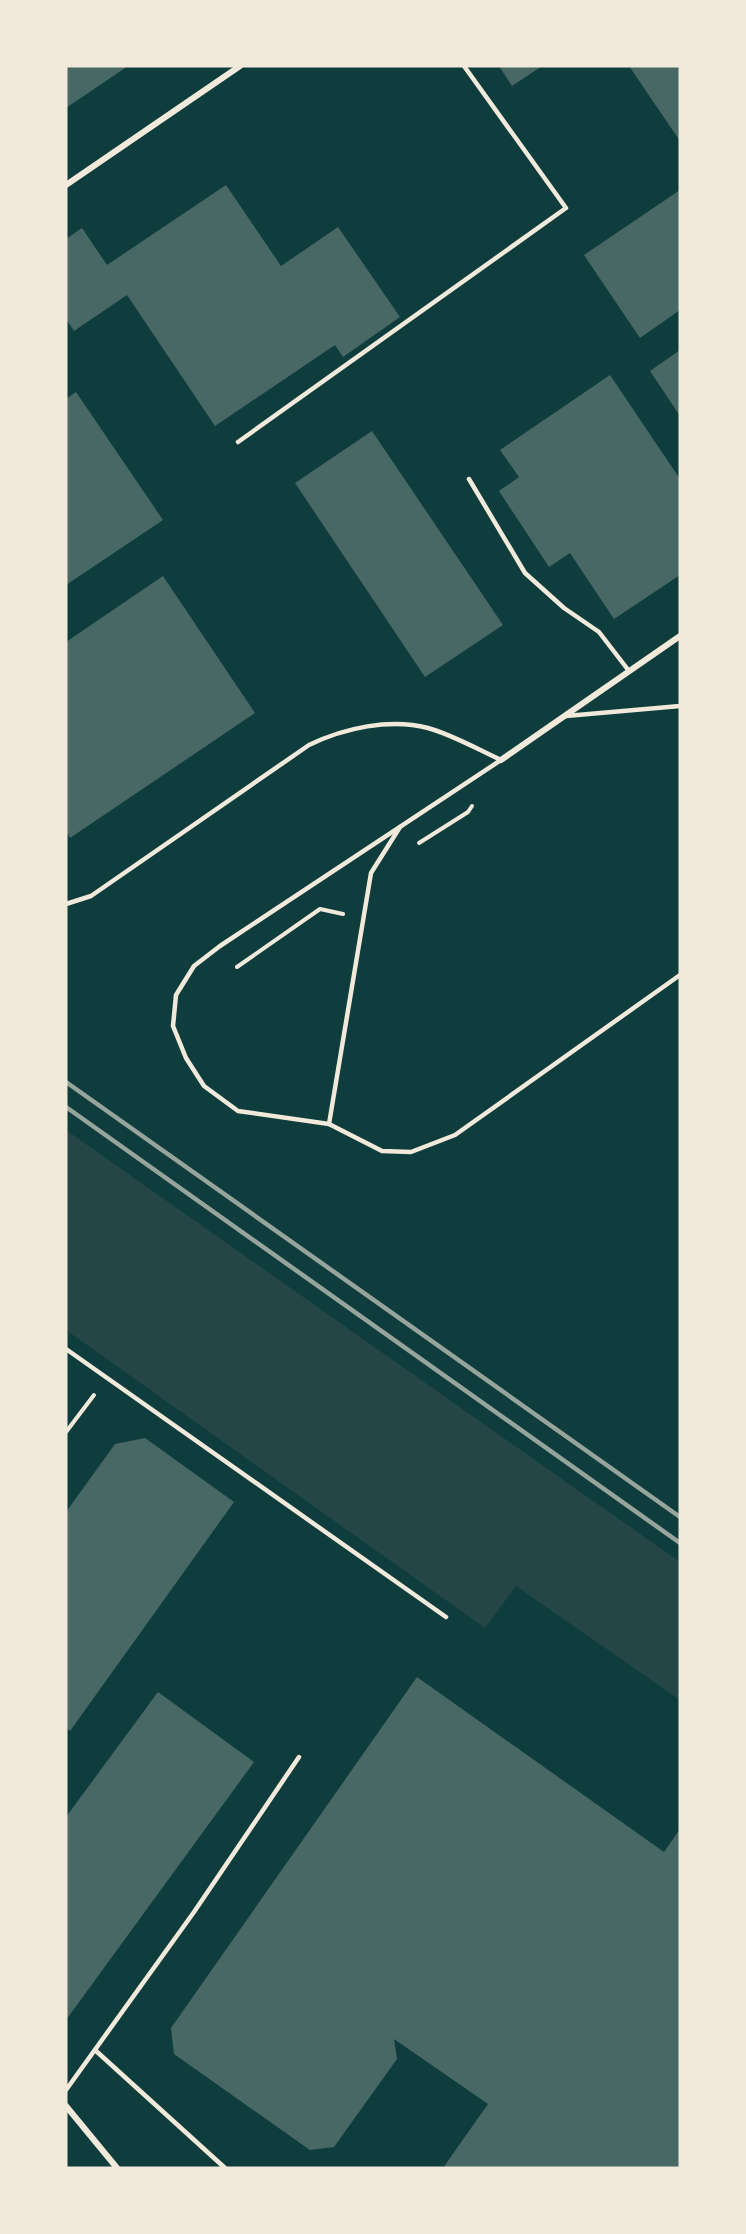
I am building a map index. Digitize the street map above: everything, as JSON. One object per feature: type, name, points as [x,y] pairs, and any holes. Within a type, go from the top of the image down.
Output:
[{"type":"street","points":[[66,185],[240,66]]},
{"type":"street","points":[[501,760],[680,636]]},
{"type":"street","points":[[66,2106],[117,2168]]},
{"type":"lane","points":[[238,442],[566,208],[464,66]]},
{"type":"lane","points":[[469,479],[525,573],[564,608],[599,632],[629,671]]},
{"type":"lane","points":[[562,717],[680,706]]},
{"type":"lane","points":[[66,904],[91,896],[309,745],[332,734],[390,725],[426,728],[501,760]]},
{"type":"lane","points":[[501,760],[220,946],[194,966],[176,995],[174,1026],[186,1058],[204,1086],[238,1111],[328,1124],[382,1151],[411,1152],[455,1135],[680,975]]},
{"type":"lane","points":[[328,1124],[371,873],[402,825]]},
{"type":"lane","points":[[66,1349],[446,1617]]},
{"type":"lane","points":[[66,2090],[194,1912],[299,1757]]},
{"type":"lane","points":[[95,2050],[225,2168]]},
{"type":"path","points":[[66,1432],[106,1377]]},
{"type":"shaded area","points":[[66,1130],[680,1562],[680,1700],[516,1586],[485,1628],[66,1330]]},
{"type":"building","points":[[66,66],[128,66],[66,108]]},
{"type":"building","points":[[499,66],[542,66],[512,86]]},
{"type":"building","points":[[629,66],[680,66],[680,141]]},
{"type":"building","points":[[226,185],[281,266],[338,227],[400,317],[343,357],[335,345],[215,426],[127,295],[74,331],[66,319],[66,239],[82,228],[107,265]]},
{"type":"building","points":[[680,190],[680,310],[640,338],[584,255]]},
{"type":"building","points":[[680,350],[680,416],[650,371]]},
{"type":"building","points":[[610,375],[680,479],[680,575],[614,619],[570,553],[549,567],[499,491],[519,477],[500,450]]},
{"type":"building","points":[[76,392],[163,520],[66,585],[66,399]]},
{"type":"building","points":[[372,431],[503,625],[425,677],[295,483]]},
{"type":"building","points":[[163,576],[255,713],[70,838],[66,831],[66,642]]},
{"type":"building","points":[[145,1438],[234,1502],[70,1731],[66,1728],[66,1512],[115,1444]]},
{"type":"building","points":[[417,1677],[664,1852],[680,1829],[680,2168],[443,2168],[488,2104],[394,2039],[397,2059],[334,2147],[310,2150],[174,2054],[171,2028]]},
{"type":"building","points":[[158,1692],[254,1762],[66,2020],[66,1817]]},
{"type":"railway","points":[[66,1082],[680,1517]]},
{"type":"railway","points":[[66,1107],[680,1543]]}]
